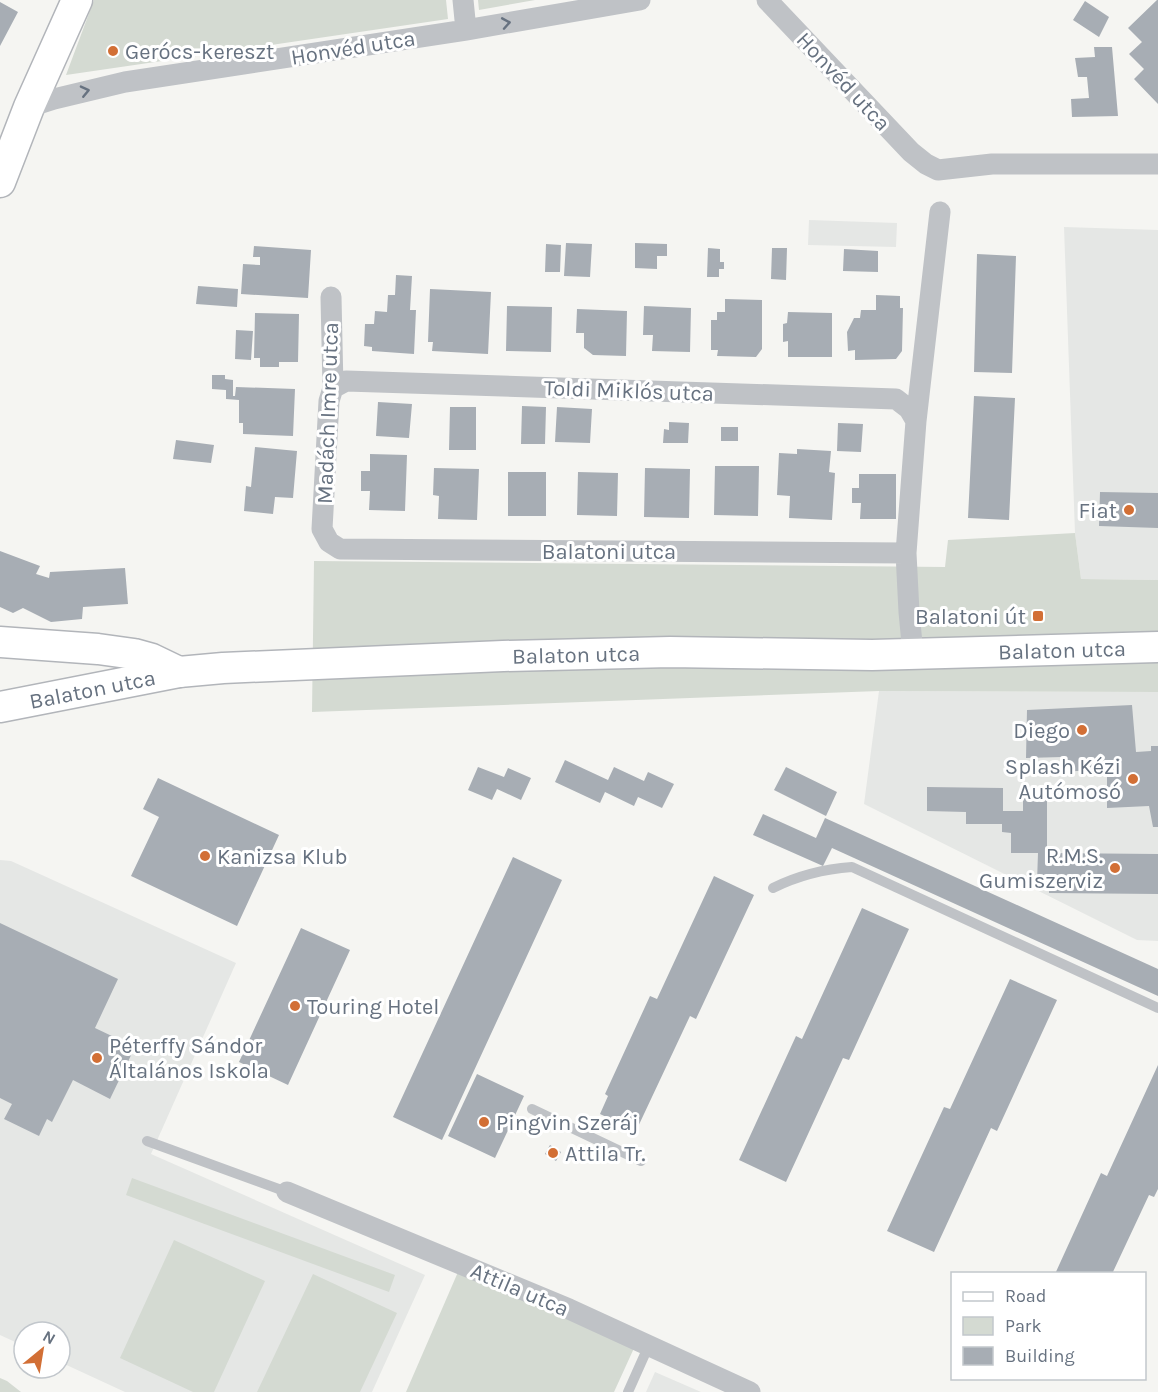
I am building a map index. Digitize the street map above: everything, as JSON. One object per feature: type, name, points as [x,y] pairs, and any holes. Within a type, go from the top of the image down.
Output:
[{"type":"street","points":[[0,182],[29,107],[77,0]]},
{"type":"street","points":[[463,0],[466,30]]},
{"type":"street","name":"Honvéd utca","points":[[29,107],[125,82],[466,30],[640,0]]},
{"type":"street","name":"Honvéd utca","points":[[767,0],[911,152],[938,170],[992,164],[1158,164]]},
{"type":"street","points":[[913,654],[906,553],[916,421],[940,212]]},
{"type":"street","name":"Madách Imre utca","points":[[322,529],[329,401],[333,388],[331,297]]},
{"type":"street","name":"Toldi Miklós utca","points":[[333,388],[346,381],[896,399],[909,409],[916,421]]},
{"type":"street","name":"Balatoni utca","points":[[322,529],[329,542],[340,549],[906,553]]},
{"type":"street","points":[[0,642],[134,654],[152,659],[179,672]]},
{"type":"street","name":"Balaton utca","points":[[0,707],[179,672],[234,668],[502,656],[670,652],[872,656],[1158,647]]},
{"type":"street","name":"Attila utca","points":[[287,1192],[569,1309],[750,1392]]},
{"type":"lane","points":[[773,888],[789,880],[838,868],[852,867],[1158,1008]]},
{"type":"lane","points":[[532,1109],[641,1161]]},
{"type":"lane","points":[[147,1142],[287,1192]]},
{"type":"lane","points":[[628,1392],[649,1345]]},
{"type":"shaded area","points":[[809,220],[897,223],[896,247],[808,245]]},
{"type":"shaded area","points":[[1064,227],[1158,230],[1158,580],[1081,579],[1075,533]]},
{"type":"shaded area","points":[[879,691],[1158,692],[1158,941],[1137,940],[864,804]]},
{"type":"shaded area","name":"Péterffy Sándor Általános Iskola","points":[[0,860],[11,861],[236,963],[151,1154],[425,1275],[372,1392],[125,1392],[72,1368],[72,1320],[12,1320],[12,1340],[0,1335]]},
{"type":"shaded area","points":[[655,1372],[701,1392],[646,1392]]},
{"type":"green space","points":[[94,0],[446,0],[448,19],[66,75]]},
{"type":"green space","points":[[478,0],[535,0],[479,10]]},
{"type":"green space","points":[[1075,533],[1081,579],[1158,580],[1158,692],[879,691],[312,712],[314,561],[945,567],[948,540]]},
{"type":"green space","points":[[132,1178],[395,1275],[389,1292],[126,1195]]},
{"type":"green space","points":[[174,1240],[265,1281],[214,1392],[193,1392],[120,1358]]},
{"type":"green space","points":[[458,1272],[635,1346],[614,1392],[406,1392]]},
{"type":"green space","points":[[313,1274],[397,1313],[360,1392],[257,1392]]},
{"type":"green space","points":[[0,1378],[7,1381],[21,1392],[0,1392]]},
{"type":"building","points":[[1157,0],[1158,104],[1134,79],[1144,69],[1129,54],[1142,42],[1128,28]]},
{"type":"building","points":[[1085,1],[1109,17],[1099,37],[1073,20]]},
{"type":"building","points":[[0,2],[18,12],[0,46]]},
{"type":"building","points":[[1094,47],[1112,47],[1118,116],[1072,117],[1071,99],[1089,98],[1087,77],[1078,77],[1075,58],[1095,57]]},
{"type":"building","points":[[566,243],[592,244],[590,277],[564,276]]},
{"type":"building","points":[[635,243],[667,244],[667,256],[657,256],[657,269],[635,268]]},
{"type":"building","points":[[546,244],[561,245],[560,272],[545,272]]},
{"type":"building","points":[[254,246],[311,250],[308,298],[241,294],[243,264],[260,265],[260,257],[253,257]]},
{"type":"building","points":[[708,248],[720,249],[720,262],[724,262],[724,269],[719,269],[719,277],[707,277]]},
{"type":"building","points":[[772,248],[787,248],[786,280],[771,279]]},
{"type":"building","points":[[844,249],[878,251],[878,272],[843,271]]},
{"type":"building","points":[[977,254],[1016,256],[1012,373],[974,372]]},
{"type":"building","points":[[396,275],[412,276],[410,310],[416,310],[414,354],[372,351],[372,347],[364,346],[365,324],[374,324],[375,311],[387,312],[388,295],[395,295]]},
{"type":"building","points":[[198,286],[238,289],[237,307],[196,304]]},
{"type":"building","points":[[430,289],[491,292],[488,354],[432,351],[433,342],[428,342]]},
{"type":"building","points":[[876,295],[900,296],[900,308],[903,308],[902,351],[896,359],[855,360],[855,350],[848,351],[847,332],[854,318],[860,318],[861,310],[876,310]]},
{"type":"building","points":[[725,299],[762,300],[762,349],[756,357],[717,356],[718,350],[711,350],[711,320],[717,320],[717,312],[725,312]]},
{"type":"building","points":[[507,306],[552,307],[551,352],[506,351]]},
{"type":"building","points":[[644,306],[691,308],[690,352],[652,351],[653,335],[643,335]]},
{"type":"building","points":[[577,309],[627,311],[626,356],[593,355],[584,348],[584,333],[576,333]]},
{"type":"building","points":[[788,312],[832,313],[832,357],[788,357],[788,341],[783,342],[783,324],[787,323]]},
{"type":"building","points":[[255,313],[299,314],[298,362],[279,362],[279,367],[260,367],[260,358],[254,358]]},
{"type":"building","points":[[236,330],[253,331],[251,360],[235,359]]},
{"type":"building","points":[[212,375],[225,375],[225,379],[233,380],[233,396],[235,396],[236,387],[295,389],[293,436],[243,434],[243,423],[239,423],[239,400],[226,399],[226,390],[212,389]]},
{"type":"building","points":[[974,396],[1015,398],[1009,520],[968,518]]},
{"type":"building","points":[[378,402],[412,404],[409,438],[376,436]]},
{"type":"building","points":[[522,406],[546,407],[545,444],[521,444]]},
{"type":"building","points":[[450,407],[476,407],[476,450],[449,450]]},
{"type":"building","points":[[557,407],[592,409],[590,443],[555,442]]},
{"type":"building","points":[[669,422],[689,423],[688,443],[663,443],[664,429],[669,430]]},
{"type":"building","points":[[838,423],[863,424],[861,452],[837,451]]},
{"type":"building","points":[[721,427],[738,427],[738,441],[721,441]]},
{"type":"building","points":[[176,440],[214,445],[211,463],[173,459]]},
{"type":"building","points":[[255,447],[297,451],[293,498],[275,497],[273,514],[244,511],[246,486],[251,487]]},
{"type":"building","points":[[797,449],[831,451],[829,472],[835,473],[832,520],[789,518],[790,496],[777,495],[779,453],[797,454]]},
{"type":"building","points":[[370,454],[407,455],[405,511],[369,510],[370,491],[361,491],[361,471],[370,471]]},
{"type":"building","points":[[715,466],[759,466],[758,516],[714,515]]},
{"type":"building","points":[[434,468],[479,469],[477,520],[438,519],[439,496],[433,495]]},
{"type":"building","points":[[645,468],[690,469],[689,518],[644,517]]},
{"type":"building","points":[[508,472],[546,472],[546,516],[508,516]]},
{"type":"building","points":[[578,472],[618,473],[617,516],[577,515]]},
{"type":"building","points":[[859,474],[896,474],[896,519],[860,519],[861,503],[852,503],[852,488],[859,488]]},
{"type":"building","name":"Fiat","points":[[1100,492],[1158,493],[1158,528],[1099,526]]},
{"type":"building","points":[[0,551],[40,566],[36,574],[49,578],[50,572],[125,568],[128,604],[83,607],[82,619],[51,622],[23,608],[13,613],[0,607]]},
{"type":"building","points":[[1132,705],[1136,752],[1151,751],[1151,746],[1158,746],[1158,827],[1153,827],[1149,806],[1107,808],[1107,769],[1062,772],[1062,757],[1026,758],[1027,710]]},
{"type":"building","points":[[565,760],[608,780],[614,767],[644,781],[648,772],[674,784],[662,808],[638,797],[634,806],[605,792],[600,803],[555,782]]},
{"type":"building","points":[[478,767],[504,777],[508,768],[531,778],[521,800],[497,789],[492,800],[468,790]]},
{"type":"building","points":[[786,767],[837,792],[826,816],[774,790]]},
{"type":"building","name":"Kanizsa Klub","points":[[158,778],[279,835],[237,926],[131,876],[159,817],[143,809]]},
{"type":"building","points":[[927,787],[1003,788],[1003,811],[1023,811],[1023,794],[1047,794],[1047,853],[1158,854],[1158,894],[1049,893],[1049,882],[1037,882],[1038,853],[1011,853],[1011,833],[1002,832],[1002,824],[966,824],[966,812],[927,811]]},
{"type":"building","points":[[763,814],[816,838],[825,818],[1158,969],[1158,996],[832,848],[823,866],[753,835]]},
{"type":"building","points":[[513,857],[562,880],[442,1140],[393,1117]]},
{"type":"building","points":[[714,876],[754,895],[696,1019],[690,1016],[636,1131],[600,1114],[608,1096],[605,1094],[650,996],[657,999]]},
{"type":"building","points":[[862,908],[909,929],[849,1060],[843,1058],[786,1182],[739,1160],[796,1036],[802,1039]]},
{"type":"building","points":[[0,923],[118,979],[95,1028],[135,1047],[110,1099],[73,1080],[52,1122],[47,1119],[39,1136],[4,1119],[12,1104],[0,1098]]},
{"type":"building","name":"Touring Hotel","points":[[301,928],[350,950],[288,1085],[239,1062]]},
{"type":"building","points":[[1010,979],[1057,1000],[997,1131],[991,1128],[934,1252],[887,1231],[944,1107],[950,1109]]},
{"type":"building","points":[[1158,1065],[1158,1189],[1154,1197],[1149,1195],[1113,1272],[1056,1272],[1101,1173],[1107,1176]]},
{"type":"building","name":"Pingvin Szeráj","points":[[477,1074],[524,1096],[495,1158],[448,1136]]},
{"type":"building","name":"Attila Tr.","points":[[550,1145],[561,1152],[556,1161],[545,1154]]},
{"type":"place","name":"Gerócs-kereszt","points":[[113,51]]},
{"type":"place","name":"Fiat","points":[[1129,510]]},
{"type":"place","name":"Balatoni út","points":[[1038,616]]},
{"type":"place","name":"Diego","points":[[1082,730]]},
{"type":"place","name":"Splash Kézi Autómosó","points":[[1133,779]]},
{"type":"place","name":"Kanizsa Klub","points":[[205,856]]},
{"type":"place","name":"R.M.S. Gumiszerviz","points":[[1115,868]]},
{"type":"place","name":"Touring Hotel","points":[[295,1006]]},
{"type":"place","name":"Péterffy Sándor Általános Iskola","points":[[97,1058]]},
{"type":"place","name":"Pingvin Szeráj","points":[[484,1122]]},
{"type":"place","name":"Attila Tr.","points":[[553,1153]]}]
